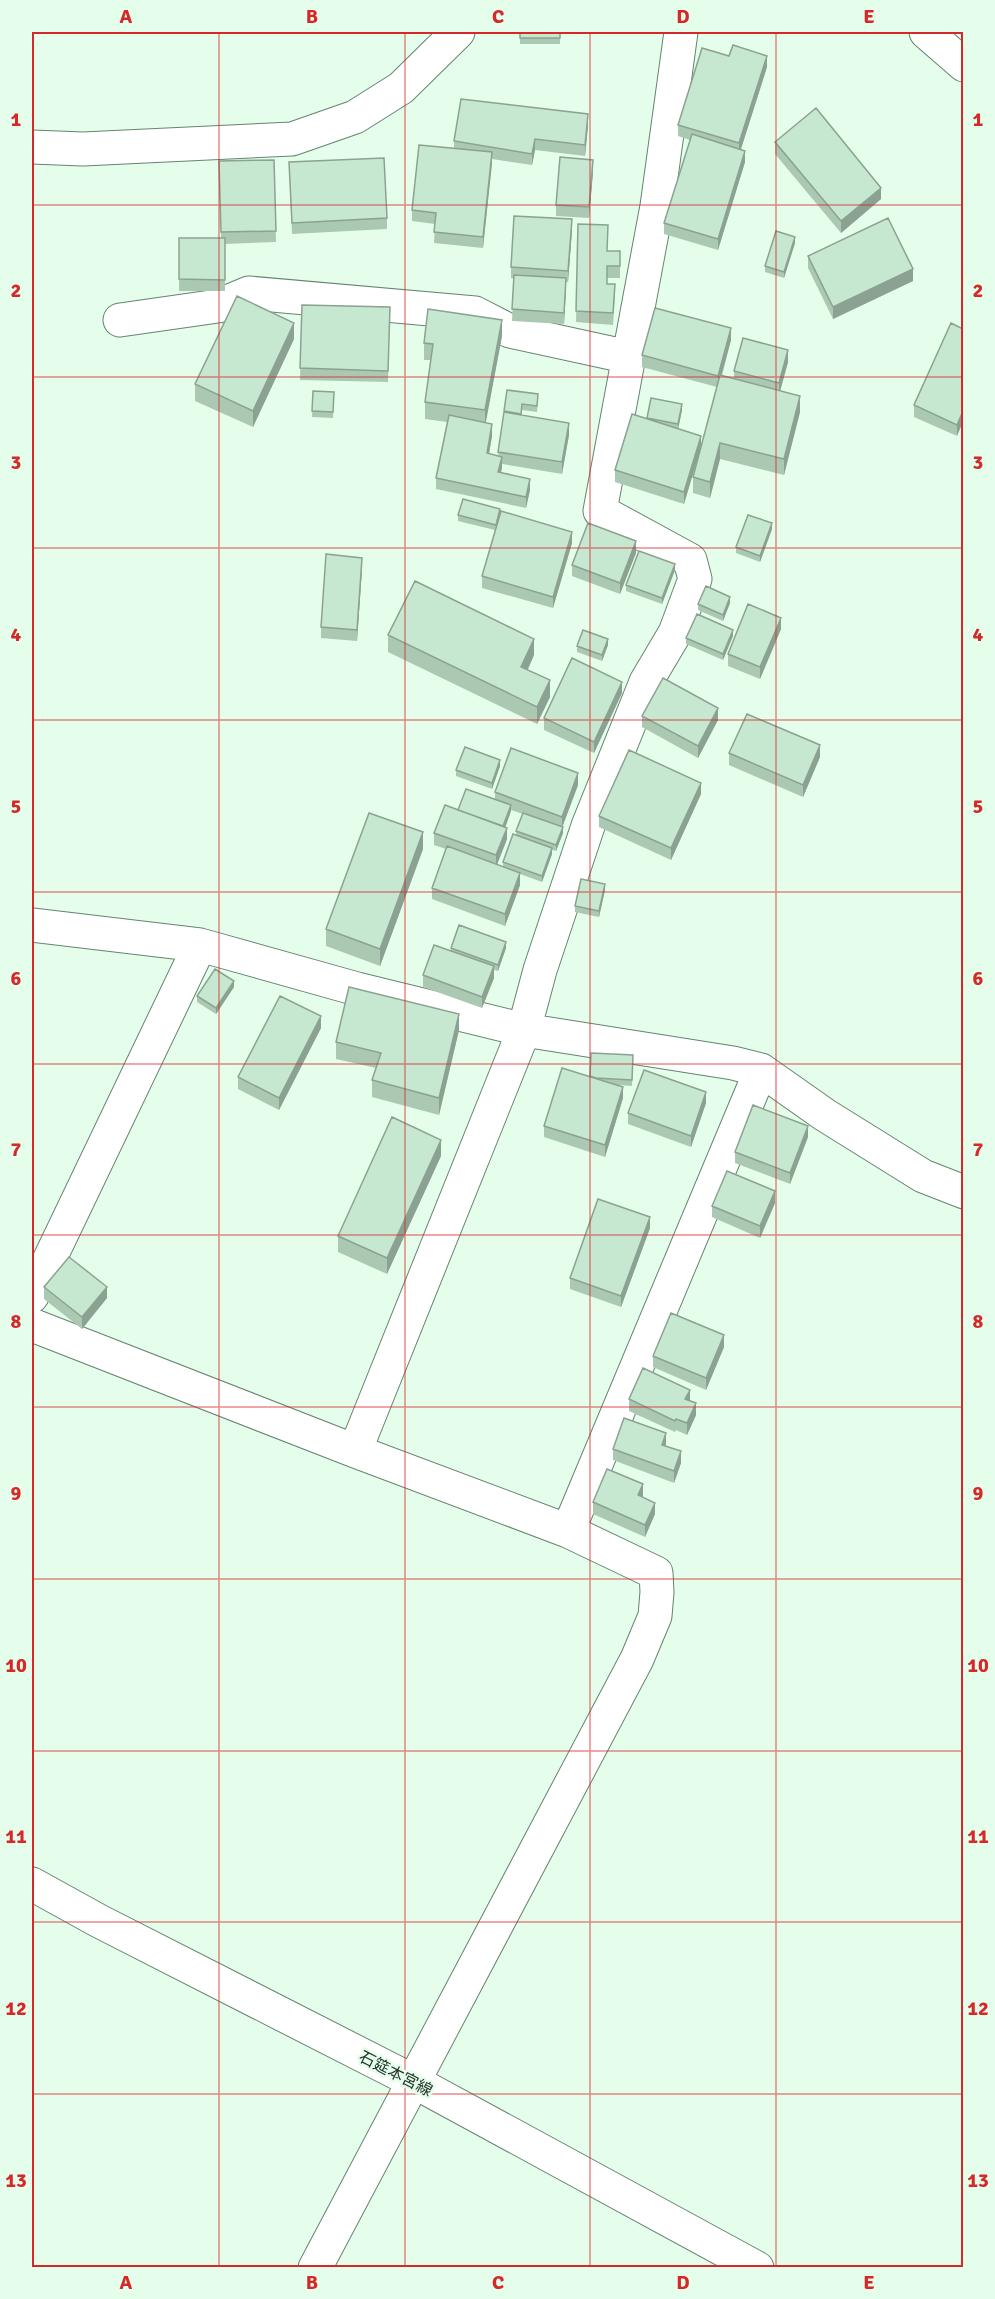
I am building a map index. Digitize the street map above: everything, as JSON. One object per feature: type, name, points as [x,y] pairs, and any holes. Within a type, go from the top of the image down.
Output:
[{"type":"street","points":[[32,147],[83,149],[292,139],[355,117],[400,88],[459,32]]},
{"type":"street","points":[[355,1451],[524,1030],[540,970],[588,826],[646,682],[675,633],[695,579],[690,560],[600,511],[657,206],[681,32]]},
{"type":"street","points":[[926,32],[963,65]]},
{"type":"street","points":[[120,320],[218,306],[249,293],[475,313],[510,331],[629,357]]},
{"type":"street","points":[[32,925],[200,945],[357,989],[524,1030],[733,1063],[760,1070],[825,1115],[923,1176],[963,1192]]},
{"type":"street","points":[[32,1296],[200,945]]},
{"type":"street","points":[[568,1531],[760,1070]]},
{"type":"street","points":[[32,1325],[568,1531],[656,1573],[655,1616],[637,1659],[315,2268]]},
{"type":"street","name":"石筵本宮線","points":[[32,1884],[99,1921],[413,2081],[757,2268]]},
{"type":"building","points":[[520,32],[560,32],[560,38],[520,38]]},
{"type":"building","points":[[733,45],[767,56],[739,143],[678,125],[702,48],[729,56]]},
{"type":"building","points":[[461,99],[588,114],[585,145],[535,139],[532,154],[454,141]]},
{"type":"building","points":[[816,108],[881,188],[841,221],[775,142]]},
{"type":"building","points":[[692,134],[745,151],[718,239],[664,223]]},
{"type":"building","points":[[419,145],[492,152],[483,237],[434,232],[436,213],[412,210]]},
{"type":"building","points":[[560,157],[593,160],[589,207],[556,205]]},
{"type":"building","points":[[384,158],[387,218],[292,223],[289,162]]},
{"type":"building","points":[[274,160],[276,231],[221,232],[219,161]]},
{"type":"building","points":[[514,216],[572,219],[568,271],[511,267]]},
{"type":"building","points":[[888,218],[913,269],[833,307],[808,256]]},
{"type":"building","points":[[578,224],[608,225],[607,251],[620,251],[620,266],[607,266],[607,284],[615,284],[613,313],[576,311]]},
{"type":"building","points":[[776,231],[795,237],[784,272],[765,266]]},
{"type":"building","points":[[179,238],[225,238],[225,280],[179,279]]},
{"type":"building","points":[[514,275],[566,278],[564,313],[512,309]]},
{"type":"building","points":[[237,296],[294,323],[253,411],[195,384]]},
{"type":"building","points":[[302,305],[390,307],[388,371],[300,368]]},
{"type":"building","points":[[655,308],[731,328],[718,376],[642,355]]},
{"type":"building","points":[[428,309],[502,320],[485,410],[425,402],[433,344],[424,343]]},
{"type":"building","points":[[951,323],[963,329],[963,411],[957,425],[914,405]]},
{"type":"building","points":[[743,338],[788,350],[779,383],[734,371]]},
{"type":"building","points":[[720,375],[800,396],[784,459],[720,443],[710,482],[693,477]]},
{"type":"building","points":[[507,390],[538,394],[537,406],[522,404],[521,414],[504,411]]},
{"type":"building","points":[[313,391],[334,392],[333,412],[312,411]]},
{"type":"building","points":[[651,398],[682,404],[678,424],[647,418]]},
{"type":"building","points":[[504,412],[569,423],[562,462],[498,452]]},
{"type":"building","points":[[632,414],[701,436],[684,492],[615,470]]},
{"type":"building","points":[[449,415],[492,424],[487,453],[502,457],[498,472],[530,479],[526,497],[436,478]]},
{"type":"building","points":[[463,499],[500,509],[496,525],[458,515]]},
{"type":"building","points":[[501,511],[572,532],[553,597],[482,576]]},
{"type":"building","points":[[748,515],[772,523],[760,556],[736,547]]},
{"type":"building","points":[[588,523],[636,541],[620,583],[572,565]]},
{"type":"building","points":[[639,551],[675,564],[662,598],[626,585]]},
{"type":"building","points":[[326,554],[362,558],[357,630],[321,627]]},
{"type":"building","points":[[415,581],[534,639],[521,667],[550,680],[537,707],[388,635]]},
{"type":"building","points":[[706,586],[730,597],[723,615],[698,604]]},
{"type":"building","points":[[748,604],[781,618],[760,667],[728,654]]},
{"type":"building","points":[[697,614],[733,630],[723,654],[686,638]]},
{"type":"building","points":[[583,630],[608,639],[602,655],[577,646]]},
{"type":"building","points":[[572,658],[622,682],[594,742],[544,718]]},
{"type":"building","points":[[663,678],[718,708],[698,746],[642,716]]},
{"type":"building","points":[[747,714],[820,745],[803,785],[729,753]]},
{"type":"building","points":[[465,747],[500,760],[492,783],[456,770]]},
{"type":"building","points":[[511,748],[578,773],[562,817],[495,792]]},
{"type":"building","points":[[629,750],[701,783],[671,848],[599,816]]},
{"type":"building","points":[[466,789],[511,805],[503,826],[458,810]]},
{"type":"building","points":[[445,805],[507,828],[496,855],[434,833]]},
{"type":"building","points":[[369,813],[423,832],[380,949],[326,929]]},
{"type":"building","points":[[523,813],[563,827],[556,845],[516,831]]},
{"type":"building","points":[[513,834],[552,848],[542,876],[503,862]]},
{"type":"building","points":[[447,846],[520,873],[505,914],[432,888]]},
{"type":"building","points":[[581,879],[605,884],[599,911],[575,906]]},
{"type":"building","points":[[459,925],[506,942],[498,965],[451,948]]},
{"type":"building","points":[[434,945],[494,966],[482,997],[423,975]]},
{"type":"building","points":[[215,969],[234,981],[216,1008],[197,996]]},
{"type":"building","points":[[349,987],[459,1014],[439,1098],[372,1080],[381,1053],[336,1042]]},
{"type":"building","points":[[280,996],[321,1016],[279,1098],[238,1077]]},
{"type":"building","points":[[591,1053],[633,1055],[632,1080],[590,1076]]},
{"type":"building","points":[[562,1068],[623,1087],[605,1145],[544,1126]]},
{"type":"building","points":[[644,1070],[706,1092],[691,1136],[628,1113]]},
{"type":"building","points":[[753,1105],[808,1126],[790,1173],[735,1152]]},
{"type":"building","points":[[392,1117],[441,1140],[387,1258],[338,1236]]},
{"type":"building","points":[[727,1171],[775,1191],[760,1226],[712,1206]]},
{"type":"building","points":[[598,1199],[650,1217],[621,1296],[570,1278]]},
{"type":"building","points":[[69,1257],[107,1287],[82,1317],[44,1287]]},
{"type":"building","points":[[671,1313],[724,1335],[706,1378],[653,1356]]},
{"type":"building","points":[[643,1368],[690,1390],[685,1399],[696,1403],[687,1423],[676,1419],[675,1421],[629,1399]]},
{"type":"building","points":[[624,1418],[666,1433],[662,1445],[681,1451],[674,1471],[613,1449]]},
{"type":"building","points":[[607,1469],[643,1484],[638,1495],[655,1503],[645,1525],[593,1502]]}]
